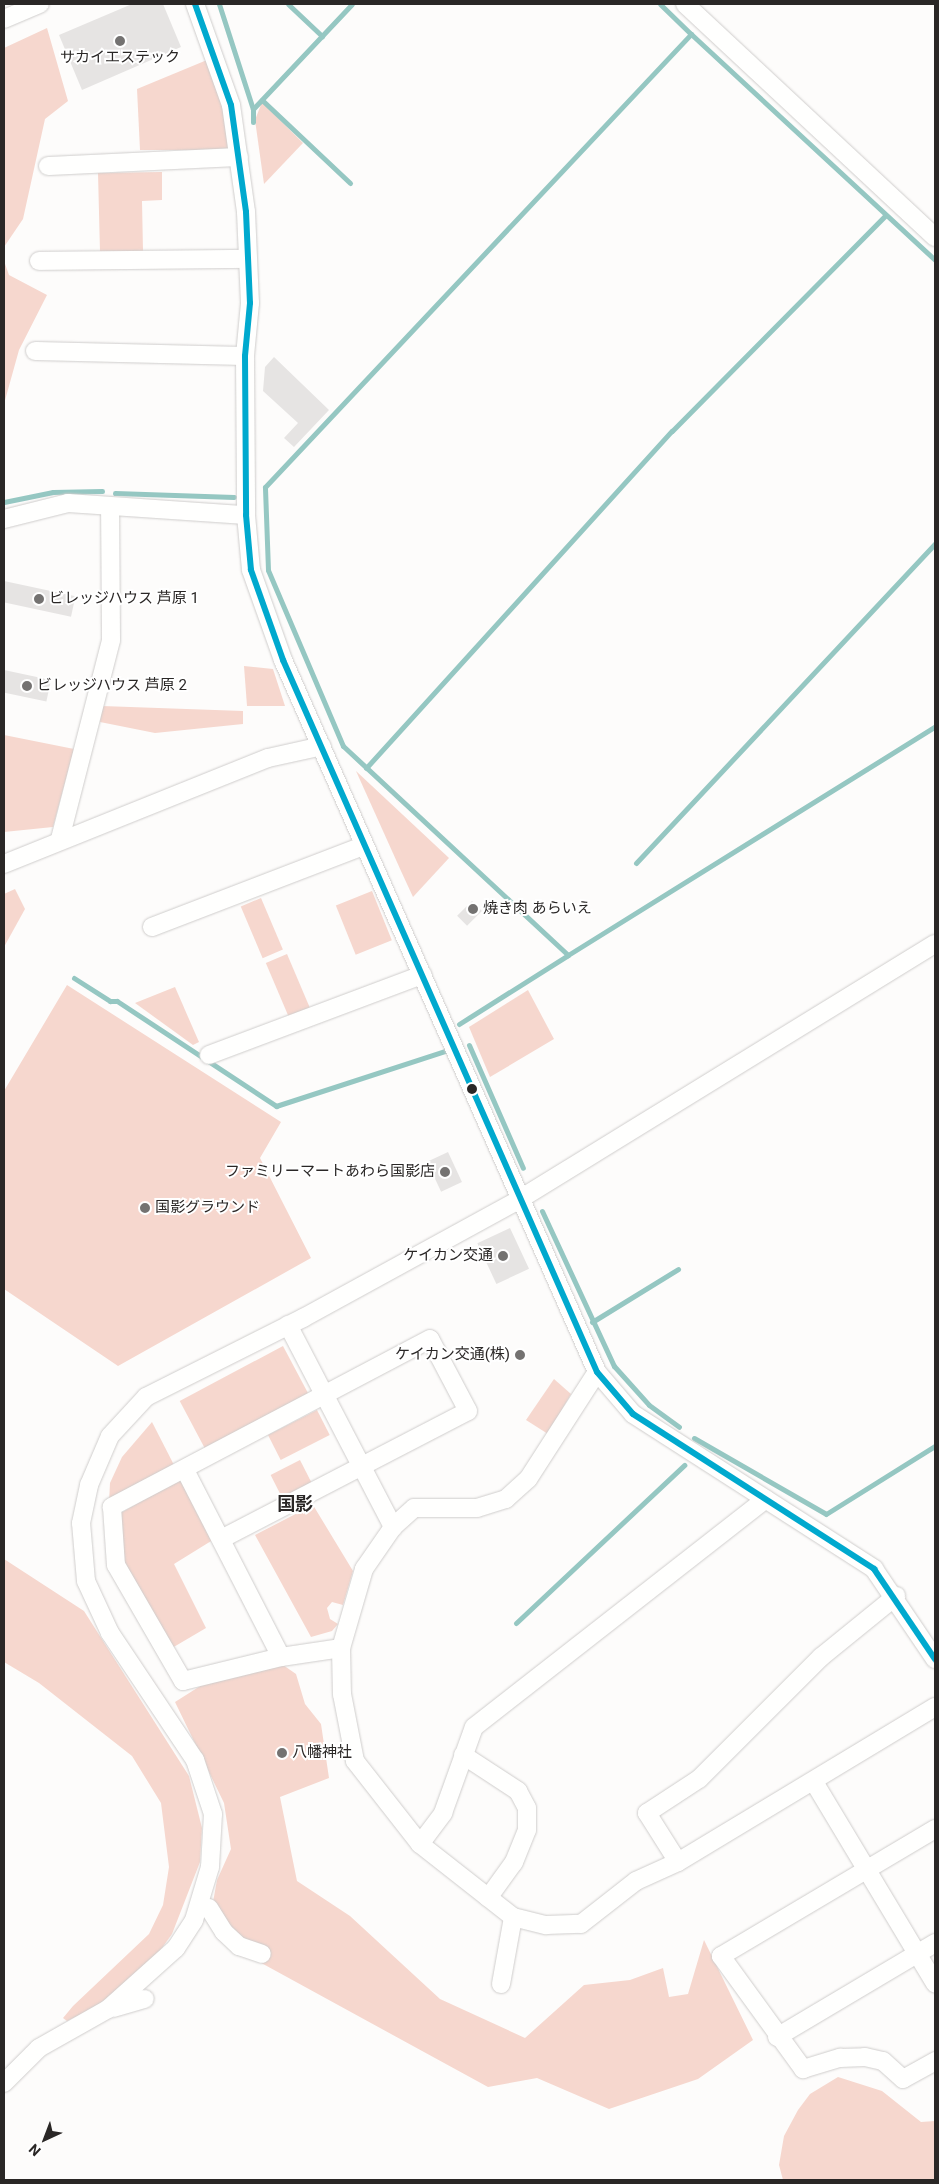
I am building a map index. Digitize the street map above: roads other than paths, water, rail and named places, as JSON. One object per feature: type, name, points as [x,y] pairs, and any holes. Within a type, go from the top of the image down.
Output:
[{"type":"street","points":[[4,19],[40,4]]},
{"type":"street","points":[[195,4],[231,105],[239,157],[250,303],[245,356],[246,515],[251,570],[263,607],[364,846],[597,1372],[633,1414],[874,1569],[896,1596],[935,1659]]},
{"type":"street","points":[[685,4],[935,236]]},
{"type":"street","points":[[48,166],[239,157]]},
{"type":"street","points":[[39,261],[247,259]]},
{"type":"street","points":[[35,351],[245,356]]},
{"type":"street","points":[[4,519],[68,503],[246,515]]},
{"type":"street","points":[[60,839],[111,640],[110,507]]},
{"type":"street","points":[[4,864],[60,839],[268,758],[322,746]]},
{"type":"street","points":[[152,927],[364,846]]},
{"type":"street","points":[[4,2084],[39,2048],[108,2009],[176,1948],[194,1920],[210,1867],[213,1814],[196,1760],[110,1633],[86,1581],[81,1523],[89,1485],[110,1436],[146,1397],[288,1325],[520,1199],[935,944]]},
{"type":"street","points":[[209,1055],[422,975]]},
{"type":"street","points":[[288,1325],[394,1527]]},
{"type":"street","points":[[221,1539],[468,1411],[430,1339],[112,1507],[116,1565],[183,1681],[281,1657],[341,1648]]},
{"type":"street","points":[[597,1372],[528,1479],[506,1499],[477,1508],[414,1508],[394,1527],[364,1569],[341,1648],[342,1694],[355,1762],[420,1844],[513,1917],[546,1925],[581,1924],[636,1881],[678,1862],[814,1782],[935,1707]]},
{"type":"street","points":[[184,1470],[281,1657]]},
{"type":"street","points":[[420,1844],[443,1813],[474,1727],[766,1499]]},
{"type":"street","points":[[678,1862],[648,1813],[699,1779],[821,1657],[896,1596]]},
{"type":"street","points":[[463,1755],[518,1791],[527,1808],[527,1830],[514,1862],[488,1898]]},
{"type":"street","points":[[814,1782],[935,1983]]},
{"type":"street","points":[[935,1828],[722,1956],[777,2037],[803,2069],[840,2058],[865,2057],[883,2061],[903,2079],[935,2061]]},
{"type":"street","points":[[209,1908],[224,1932],[239,1946],[262,1954]]},
{"type":"street","points":[[501,1984],[513,1917]]},
{"type":"street","points":[[777,2037],[935,1943]]},
{"type":"street","points":[[108,2009],[145,2000]]},
{"type":"waterway","points":[[219,4],[253,109]]},
{"type":"waterway","points":[[288,4],[322,36]]},
{"type":"waterway","points":[[253,122],[253,109],[352,4]]},
{"type":"waterway","points":[[660,4],[691,34]]},
{"type":"waterway","points":[[459,1024],[568,955],[343,746],[268,570],[265,487],[691,34],[935,260]]},
{"type":"waterway","points":[[262,100],[350,183]]},
{"type":"waterway","points":[[366,768],[672,431],[885,216]]},
{"type":"waterway","points":[[4,502],[53,492],[102,491]]},
{"type":"waterway","points":[[115,493],[234,497]]},
{"type":"waterway","points":[[636,863],[935,543]]},
{"type":"waterway","points":[[568,955],[935,727]]},
{"type":"waterway","points":[[74,978],[110,1001],[117,1001],[276,1106],[445,1051]]},
{"type":"waterway","points":[[469,1045],[523,1168]]},
{"type":"waterway","points":[[542,1211],[614,1366],[649,1405],[679,1427]]},
{"type":"waterway","points":[[592,1322],[678,1269]]},
{"type":"waterway","points":[[694,1438],[826,1514],[935,1446]]},
{"type":"waterway","points":[[516,1623],[684,1465]]},
{"type":"place","name":"サカイエステック","points":[[120,41]]},
{"type":"place","name":"ビレッジハウス 芦原 1","points":[[39,599]]},
{"type":"place","name":"ビレッジハウス 芦原 2","points":[[27,686]]},
{"type":"place","name":"焼き肉 あらいえ","points":[[473,909]]},
{"type":"place","name":"ファミリーマートあわら国影店","points":[[445,1172]]},
{"type":"place","name":"国影グラウンド","points":[[145,1208]]},
{"type":"place","name":"ケイカン交通","points":[[503,1256]]},
{"type":"place","name":"ケイカン交通(株)","points":[[520,1355]]},
{"type":"place","name":"八幡神社","points":[[282,1753]]},
{"type":"district","name":"国影","points":[[295,1504]]}]
